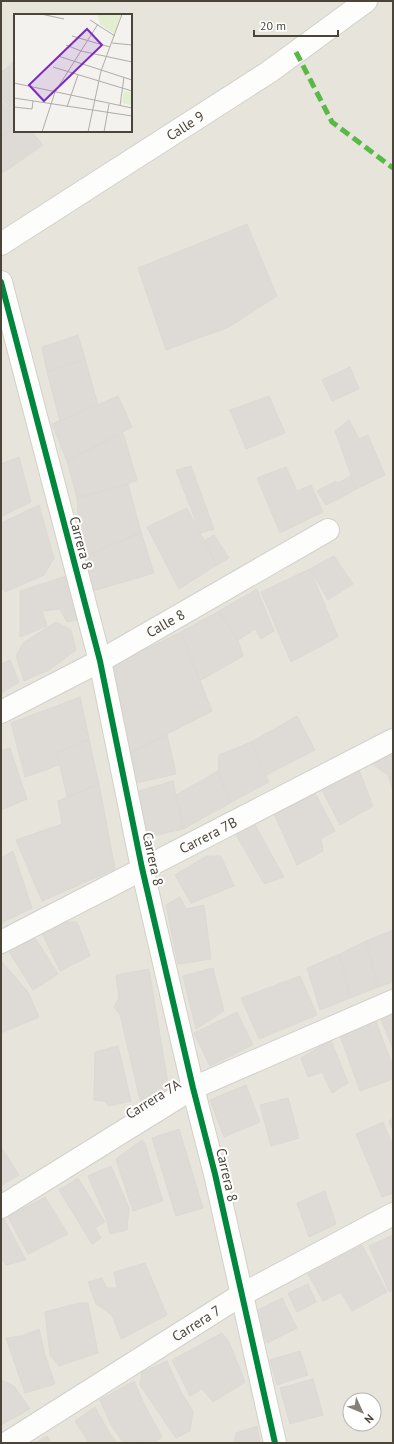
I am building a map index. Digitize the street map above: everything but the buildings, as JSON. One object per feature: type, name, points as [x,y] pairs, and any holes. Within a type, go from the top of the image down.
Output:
[{"type":"street","name":"Calle 9","points":[[1,244],[269,72],[366,1]]},
{"type":"street","name":"Carrera 8","points":[[1,282],[100,661],[142,868],[193,1088],[215,1174],[275,1443]]},
{"type":"street","name":"Calle 8","points":[[1,712],[100,661],[328,530]]},
{"type":"street","name":"Carrera 7B","points":[[1,942],[393,740]]},
{"type":"street","name":"Carrera 7A","points":[[1,1207],[193,1088],[393,1000]]},
{"type":"street","name":"Carrera 7","points":[[6,1443],[241,1295],[393,1214]]},
{"type":"shaded area","points":[[1,1],[393,1],[393,1443],[1,1443]]},
{"type":"marked path","points":[[296,52],[332,122],[393,168]]},
{"type":"cycle path","points":[[1,282],[100,661],[142,868],[193,1088],[215,1174],[275,1443]]}]
